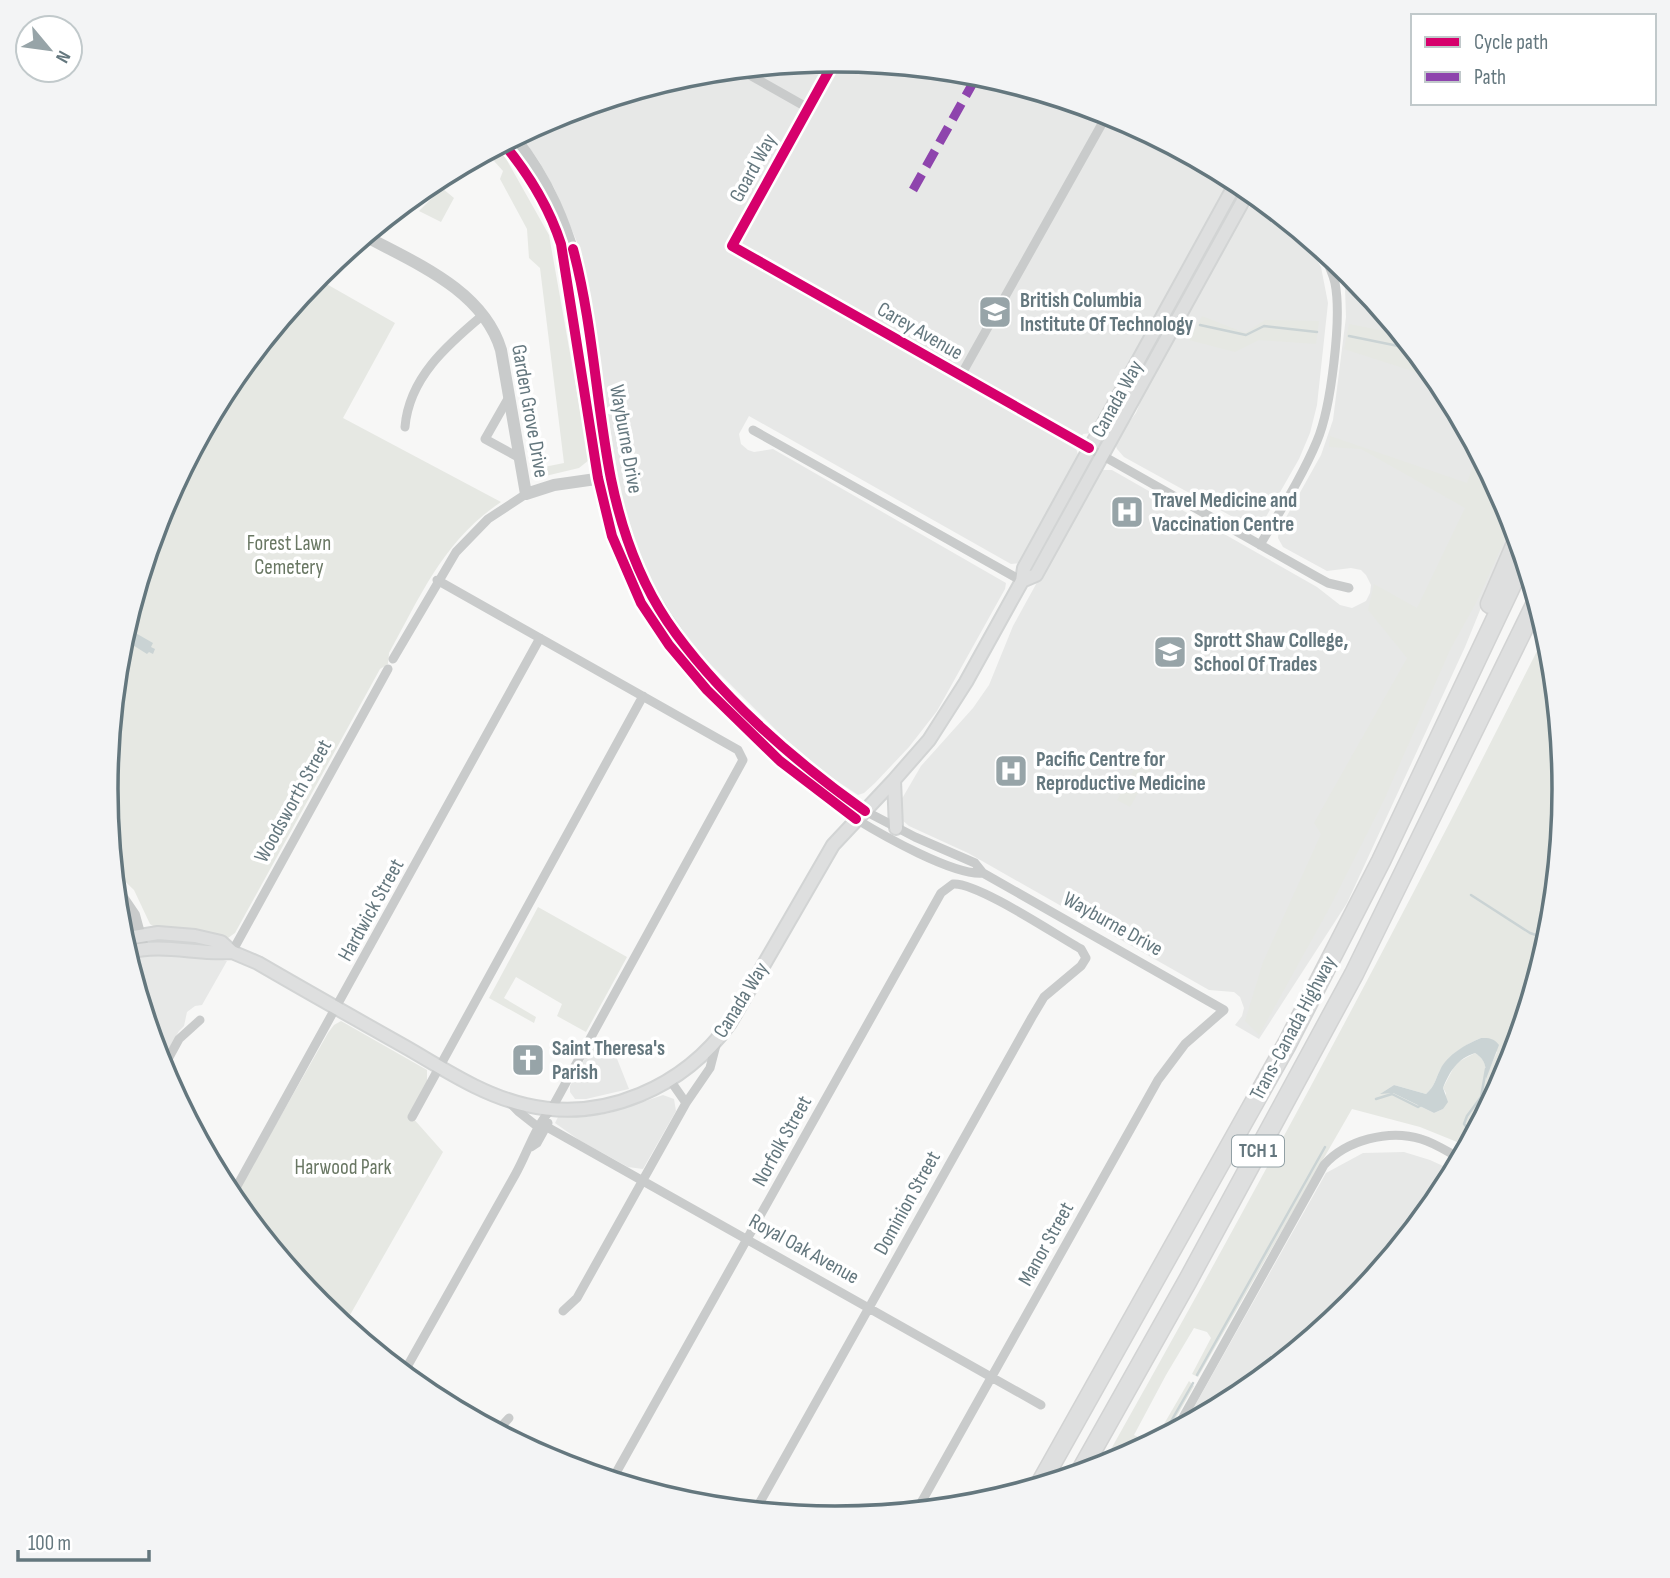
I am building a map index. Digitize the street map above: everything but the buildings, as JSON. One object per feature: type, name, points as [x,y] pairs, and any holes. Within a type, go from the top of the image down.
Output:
[{"type":"highway","points":[[1445,725],[1475,638],[1512,552]]},
{"type":"highway","name":"Trans-Canada Highway","points":[[1046,1474],[1287,1044],[1381,861],[1518,571]]},
{"type":"highway","name":"Trans-Canada Highway","points":[[1087,1460],[1354,974],[1530,614]]},
{"type":"main road","name":"Canada Way","points":[[136,946],[142,942],[180,933],[220,942],[232,952],[480,1088],[527,1105],[576,1109],[608,1106],[638,1097],[670,1080],[718,1040],[740,1007],[833,845],[929,740],[948,712],[1022,581],[1024,568],[1231,192]]},
{"type":"main road","name":"Canada Way","points":[[1022,581],[1035,575],[1244,200]]},
{"type":"main road","points":[[894,780],[896,828]]},
{"type":"main road","name":"Canada Way","points":[[135,941],[142,942]]},
{"type":"street","name":"Goard Way","points":[[732,246],[808,108],[753,77]]},
{"type":"street","points":[[960,377],[1102,123]]},
{"type":"street","name":"Wayburne Drive","points":[[519,146],[549,190],[568,233],[570,259],[589,335],[604,478],[660,622],[684,643],[751,715],[860,815],[901,844],[971,874],[983,873]]},
{"type":"street","name":"Wayburne Drive","points":[[509,151],[537,190],[570,259]]},
{"type":"street","name":"Garden Grove Drive","points":[[373,241],[452,285],[483,314],[498,340],[526,494]]},
{"type":"street","name":"Carey Avenue","points":[[732,246],[1328,583],[1349,588]]},
{"type":"street","points":[[1260,545],[1322,430],[1338,309],[1330,271]]},
{"type":"street","points":[[405,427],[407,408],[431,365],[483,314]]},
{"type":"street","points":[[509,397],[485,439],[518,457]]},
{"type":"street","points":[[753,430],[1022,581]]},
{"type":"street","points":[[393,659],[437,580],[474,532],[526,494],[554,485],[604,478]]},
{"type":"street","points":[[408,1365],[531,1147],[537,1143],[552,1108],[743,757],[738,750],[437,580]]},
{"type":"street","name":"Hardwick Street","points":[[238,1185],[540,638]]},
{"type":"street","name":"Woodsworth Street","points":[[232,952],[388,669]]},
{"type":"street","points":[[412,1117],[643,696]]},
{"type":"street","name":"Wayburne Drive","points":[[860,815],[975,863],[983,873],[1224,1010]]},
{"type":"street","name":"Dominion Street","points":[[760,1502],[1038,1006],[1085,962],[1086,956],[1081,949],[979,892],[956,883],[941,893]]},
{"type":"street","name":"Norfolk Street","points":[[617,1472],[941,893]]},
{"type":"street","points":[[128,906],[134,915],[142,942]]},
{"type":"street","name":"Manor Street","points":[[922,1501],[1158,1080],[1191,1037],[1224,1010]]},
{"type":"street","points":[[170,1057],[179,1040],[200,1020]]},
{"type":"street","points":[[563,1311],[578,1298],[685,1104],[710,1068],[718,1040]]},
{"type":"street","points":[[670,1080],[685,1104]]},
{"type":"street","name":"Royal Oak Avenue","points":[[507,1099],[519,1112],[542,1127],[643,1180],[1041,1405]]},
{"type":"street","points":[[1184,1415],[1332,1156],[1353,1146],[1393,1135],[1422,1139],[1452,1154]]},
{"type":"street","points":[[503,1424],[509,1418]]},
{"type":"shaded area","points":[[788,73],[882,73],[975,86],[1066,110],[1152,146],[1227,189],[1092,433],[1083,434],[1076,448],[1079,458],[1019,563],[1011,564],[749,416],[739,434],[741,444],[748,450],[754,452],[773,449],[1006,583],[937,711],[909,747],[864,793],[858,795],[828,775],[782,736],[706,660],[673,618],[648,575],[622,501],[586,280],[577,242],[540,163],[526,142],[561,126],[649,96],[741,78]]},
{"type":"shaded area","points":[[1252,206],[1272,220],[1314,256],[1321,267],[1328,303],[1317,405],[1310,433],[1299,459],[1263,522],[1251,527],[1124,457],[1115,444],[1136,413],[1148,383],[1243,212]]},
{"type":"shaded area","points":[[1344,284],[1374,316],[1404,352],[1431,391],[1478,472],[1508,542],[1465,647],[1347,903],[1259,1039],[1235,1025],[1244,1008],[1240,997],[1234,992],[1209,990],[968,853],[909,826],[902,820],[900,802],[921,766],[973,708],[989,685],[1013,626],[1101,470],[1112,470],[1317,587],[1340,605],[1352,608],[1366,601],[1371,585],[1361,570],[1351,568],[1327,571],[1283,547],[1278,538],[1279,530],[1321,455],[1333,420],[1346,317]]},
{"type":"shaded area","points":[[135,633],[153,643],[153,654],[147,654],[133,645]]},
{"type":"shaded area","points":[[138,955],[204,955],[227,961],[202,1005],[187,1012],[184,1026],[168,1051],[142,975]]},
{"type":"shaded area","points":[[1481,1038],[1491,1039],[1499,1045],[1486,1079],[1485,1064],[1479,1056],[1475,1053],[1463,1059],[1451,1071],[1443,1088],[1448,1102],[1443,1109],[1434,1113],[1393,1093],[1380,1094],[1394,1085],[1426,1094],[1447,1060],[1463,1047]]},
{"type":"shaded area","points":[[594,1041],[610,1041],[629,1089],[575,1099],[570,1092],[570,1086]]},
{"type":"shaded area","points":[[663,1095],[674,1099],[676,1111],[643,1169],[628,1167],[579,1140],[555,1123],[558,1117],[610,1113]]},
{"type":"shaded area","points":[[1404,1152],[1444,1166],[1404,1226],[1342,1296],[1272,1358],[1192,1411],[1326,1173],[1363,1153]]},
{"type":"green space","points":[[502,154],[549,235],[589,460],[579,468],[537,478],[534,469],[564,463],[540,268],[529,258],[527,229],[500,179],[503,171],[493,159]]},
{"type":"green space","points":[[443,189],[454,198],[441,222],[419,211]]},
{"type":"green space","name":"Forest Lawn Cemetery","points":[[326,284],[395,323],[343,418],[501,502],[464,533],[423,590],[389,653],[388,664],[380,669],[235,933],[228,938],[158,929],[150,924],[134,890],[124,880],[119,836],[119,742],[132,649],[156,558],[172,515],[214,430],[266,352]]},
{"type":"green space","points":[[1202,316],[1245,333],[1265,320],[1319,321],[1316,344],[1259,340],[1235,352],[1189,340]]},
{"type":"green space","points":[[1349,324],[1387,331],[1419,373],[1344,349]]},
{"type":"green space","points":[[1330,436],[1467,483],[1474,464],[1506,537],[1477,601],[1450,650],[1384,800],[1330,907],[1259,1035],[1245,1021],[1263,962],[1321,834],[1314,823],[1407,658],[1368,610],[1374,584],[1417,608],[1465,508],[1361,449],[1329,447]]},
{"type":"green space","points":[[1538,649],[1551,742],[1551,836],[1546,883],[1528,975],[1514,1020],[1498,1063],[1459,1143],[1420,1127],[1352,1109],[1198,1377],[1192,1374],[1211,1338],[1207,1332],[1194,1328],[1134,1435],[1139,1438],[1109,1452],[1329,1053]],"holes":[[[1481,1038],[1497,1052],[1486,1076],[1484,1063],[1475,1053],[1456,1063],[1443,1088],[1446,1093],[1443,1109],[1434,1113],[1393,1093],[1382,1093],[1394,1085],[1426,1094],[1448,1060]]]},
{"type":"green space","points":[[1140,759],[1153,767],[1130,807],[1117,800]]},
{"type":"green space","points":[[538,907],[627,957],[586,1032],[557,1016],[562,1004],[516,977],[504,998],[536,1017],[534,1023],[489,998]]},
{"type":"green space","name":"Harwood Park","points":[[341,1021],[427,1070],[427,1082],[412,1117],[443,1152],[349,1316],[296,1262],[240,1188],[334,1025]]},
{"type":"green space","points":[[1189,1381],[1194,1386],[1174,1420],[1162,1427]]},
{"type":"waterway","points":[[1200,325],[1246,335],[1264,326],[1317,332]]},
{"type":"waterway","points":[[1349,336],[1399,346]]},
{"type":"waterway","points":[[1471,895],[1537,935]]},
{"type":"waterway","points":[[1467,1127],[1464,1124],[1467,1116],[1481,1097],[1486,1069]]},
{"type":"waterway","points":[[1376,1099],[1392,1094],[1418,1107],[1421,1105]]},
{"type":"waterway","points":[[1197,1375],[1325,1147]]},
{"type":"waterway","points":[[1170,1422],[1193,1383]]},
{"type":"marked path","points":[[913,190],[972,85]]},
{"type":"cycle path","points":[[828,72],[732,246],[1089,448]]},
{"type":"cycle path","points":[[509,151],[537,191],[561,244],[598,478],[612,536],[641,603],[669,645],[707,690],[780,761],[856,819]]},
{"type":"cycle path","points":[[573,249],[590,335],[611,479],[626,534],[648,588],[687,648],[732,700],[784,748],[865,811]]},
{"type":"place","name":"British Columbia Institute Of Technology","points":[[995,312]]},
{"type":"place","name":"Travel Medicine and Vaccination Centre","points":[[1127,512]]},
{"type":"place","name":"Sprott Shaw College, School Of Trades","points":[[1170,652]]},
{"type":"place","name":"Pacific Centre for Reproductive Medicine","points":[[1011,771]]},
{"type":"place","name":"Saint Theresa's Parish","points":[[528,1060]]}]
